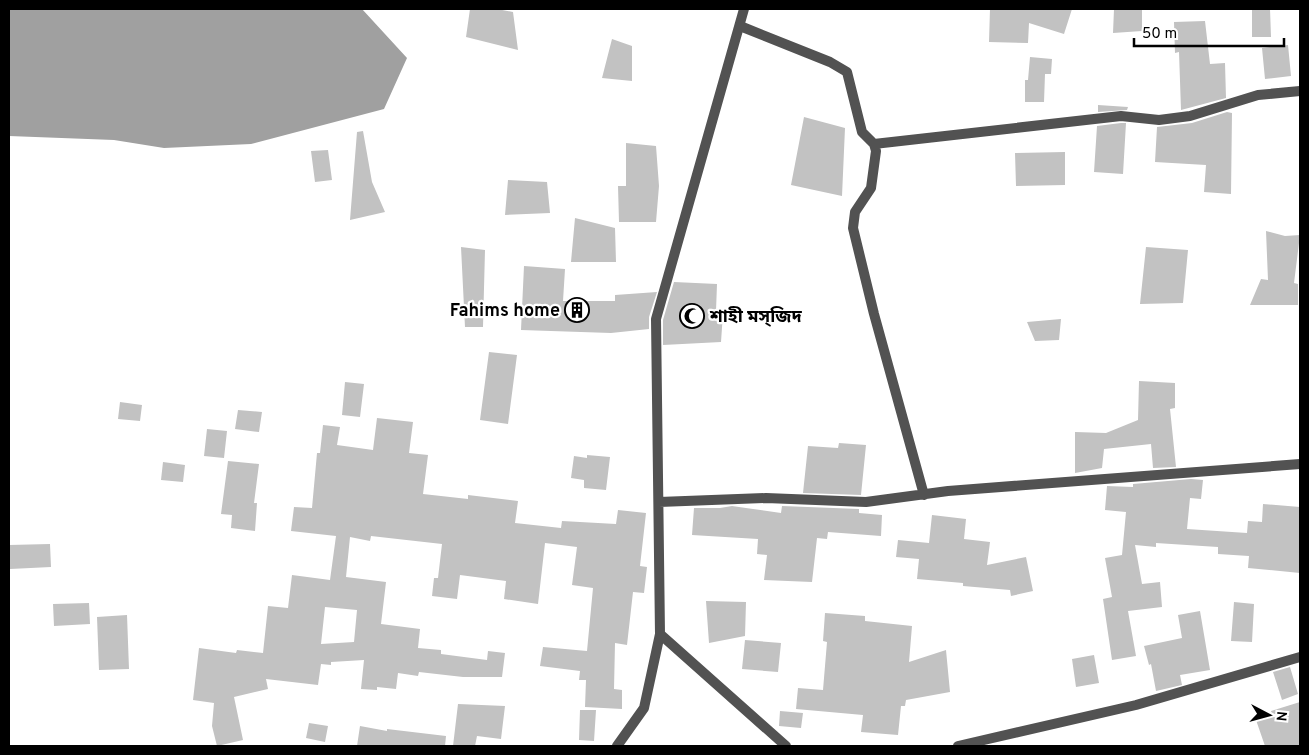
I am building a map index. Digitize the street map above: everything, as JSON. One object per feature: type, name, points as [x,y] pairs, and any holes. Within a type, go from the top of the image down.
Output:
[{"type":"street","points":[[617,746],[644,708],[660,634],[656,319],[744,9]]},
{"type":"street","points":[[740,26],[830,62],[847,72],[862,132],[874,144],[876,151],[870,188],[855,212],[853,228],[874,314],[924,495]]},
{"type":"street","points":[[874,144],[1121,116],[1159,120],[1190,116],[1258,95],[1300,91]]},
{"type":"street","points":[[659,502],[766,498],[866,502],[924,495],[1300,464]]},
{"type":"street","points":[[660,634],[786,746]]},
{"type":"street","points":[[958,746],[1136,705],[1300,657]]},
{"type":"shaded area","points":[[9,9],[362,9],[407,58],[384,109],[251,144],[164,148],[114,140],[9,136]]},
{"type":"building","points":[[470,9],[497,9],[513,12],[518,50],[466,37]]},
{"type":"building","points":[[990,9],[1072,9],[1064,34],[1029,23],[1028,43],[989,42]]},
{"type":"building","points":[[1114,9],[1142,9],[1142,31],[1113,33]]},
{"type":"building","points":[[1252,9],[1270,9],[1271,37],[1252,37]]},
{"type":"building","points":[[1205,21],[1210,64],[1225,63],[1226,98],[1181,110],[1179,52],[1175,53],[1174,22]]},
{"type":"building","points":[[612,39],[632,46],[632,81],[602,78]]},
{"type":"building","points":[[1288,45],[1291,76],[1265,79],[1262,48]]},
{"type":"building","points":[[1030,57],[1052,59],[1051,74],[1045,74],[1044,102],[1025,102],[1025,80],[1028,80]]},
{"type":"building","points":[[1098,105],[1128,107],[1127,110],[1098,112]]},
{"type":"building","points":[[1227,112],[1232,113],[1231,194],[1204,192],[1206,165],[1155,162],[1157,127],[1192,123]]},
{"type":"building","points":[[804,117],[845,128],[842,196],[791,185]]},
{"type":"building","points":[[1126,123],[1123,174],[1094,172],[1097,126]]},
{"type":"building","points":[[363,131],[372,182],[385,212],[350,220],[357,132]]},
{"type":"building","points":[[626,143],[656,146],[659,186],[656,222],[619,222],[618,186],[626,186]]},
{"type":"building","points":[[328,150],[332,180],[315,182],[311,151]]},
{"type":"building","points":[[1065,152],[1065,185],[1016,186],[1015,153]]},
{"type":"building","points":[[508,180],[547,182],[550,213],[505,215]]},
{"type":"building","points":[[575,218],[615,228],[616,262],[571,262]]},
{"type":"building","points":[[1266,231],[1285,236],[1300,235],[1294,283],[1298,284],[1298,305],[1250,305],[1261,279],[1268,280]]},
{"type":"building","points":[[461,247],[485,250],[483,327],[465,327]]},
{"type":"building","points":[[1146,247],[1188,250],[1183,303],[1140,304]]},
{"type":"building","points":[[524,266],[565,269],[563,301],[615,301],[615,295],[657,292],[649,317],[649,329],[611,333],[521,330]]},
{"type":"building","points":[[674,282],[717,284],[716,311],[723,313],[721,342],[663,345],[663,320]]},
{"type":"building","points":[[1061,319],[1059,340],[1035,341],[1027,322]]},
{"type":"building","points":[[489,352],[517,355],[508,424],[480,420]]},
{"type":"building","points":[[1139,381],[1175,383],[1175,408],[1170,409],[1176,467],[1153,468],[1151,444],[1104,449],[1102,468],[1075,473],[1075,432],[1106,433],[1138,420]]},
{"type":"building","points":[[345,382],[364,384],[360,417],[342,415]]},
{"type":"building","points":[[120,402],[142,405],[140,421],[118,419]]},
{"type":"building","points":[[238,410],[262,412],[259,432],[235,429]]},
{"type":"building","points":[[377,418],[413,422],[409,453],[428,455],[423,494],[468,499],[468,495],[518,501],[515,523],[561,528],[562,521],[616,524],[618,510],[646,513],[640,566],[647,567],[644,593],[633,592],[627,645],[615,643],[614,689],[622,690],[622,709],[585,707],[586,680],[579,680],[580,671],[540,666],[543,647],[587,651],[593,588],[572,585],[577,547],[545,543],[538,604],[504,599],[506,581],[460,575],[457,599],[432,596],[434,578],[438,578],[442,544],[371,536],[370,541],[350,537],[346,577],[386,582],[381,624],[420,629],[418,648],[441,650],[441,654],[487,660],[488,651],[505,653],[502,677],[463,677],[419,672],[418,676],[398,673],[396,689],[377,687],[377,690],[361,689],[364,660],[331,662],[331,665],[321,664],[318,685],[266,679],[268,689],[234,697],[243,740],[217,746],[212,726],[214,703],[193,700],[199,648],[236,653],[237,650],[263,653],[268,606],[288,608],[292,575],[330,580],[336,536],[291,531],[294,507],[312,508],[317,453],[320,453],[323,425],[340,427],[337,445],[373,450]],"holes":[[[325,607],[357,610],[354,642],[321,644]]]},
{"type":"building","points":[[207,429],[227,431],[224,458],[204,456]]},
{"type":"building","points":[[839,443],[866,445],[861,495],[803,493],[808,446],[838,448]]},
{"type":"building","points":[[587,455],[610,457],[606,490],[584,488],[584,480],[571,478],[574,456],[587,458]]},
{"type":"building","points":[[228,461],[259,464],[254,503],[257,503],[255,531],[231,528],[232,515],[221,514]]},
{"type":"building","points":[[163,462],[185,465],[183,482],[161,480]]},
{"type":"building","points":[[1191,479],[1203,480],[1201,499],[1190,498],[1187,529],[1247,533],[1248,521],[1262,522],[1263,504],[1300,507],[1300,573],[1248,568],[1249,556],[1218,554],[1218,547],[1156,543],[1156,547],[1135,545],[1142,584],[1160,582],[1162,607],[1128,611],[1136,656],[1112,660],[1103,599],[1112,597],[1105,558],[1122,555],[1126,512],[1105,510],[1107,486],[1133,487],[1133,484]]},
{"type":"building","points":[[732,506],[781,513],[782,506],[859,509],[859,513],[882,515],[881,536],[828,532],[827,539],[817,538],[812,582],[764,580],[767,555],[757,554],[758,539],[692,535],[694,508]]},
{"type":"building","points":[[932,515],[966,519],[964,539],[990,542],[987,565],[1026,557],[1033,591],[1011,596],[1010,590],[963,586],[963,583],[917,579],[919,559],[896,557],[898,540],[929,543]]},
{"type":"building","points":[[50,544],[51,567],[10,569],[9,545]]},
{"type":"building","points":[[706,601],[746,602],[745,636],[709,643]]},
{"type":"building","points":[[1234,602],[1254,604],[1252,642],[1231,641]]},
{"type":"building","points":[[89,603],[90,624],[54,626],[53,604]]},
{"type":"building","points":[[1200,611],[1210,670],[1180,675],[1182,685],[1156,691],[1151,664],[1149,665],[1144,646],[1182,638],[1178,615]]},
{"type":"building","points":[[825,613],[865,616],[865,621],[912,626],[909,662],[946,650],[950,692],[906,700],[905,706],[901,706],[898,735],[861,732],[863,715],[796,709],[798,688],[823,690],[827,642],[823,641]]},
{"type":"building","points":[[127,615],[129,669],[99,670],[97,617]]},
{"type":"building","points":[[745,640],[781,643],[778,672],[742,669]]},
{"type":"building","points":[[1094,655],[1099,683],[1076,687],[1072,659]]},
{"type":"building","points":[[1290,667],[1298,694],[1282,700],[1273,672]]},
{"type":"building","points":[[1300,702],[1300,746],[1265,746],[1256,720],[1272,715],[1271,711]]},
{"type":"building","points":[[458,704],[505,706],[501,739],[477,736],[475,746],[453,746]]},
{"type":"building","points":[[580,710],[596,710],[594,741],[579,740]]},
{"type":"building","points":[[780,711],[803,713],[801,728],[779,726]]},
{"type":"building","points":[[309,723],[328,726],[325,742],[306,738]]},
{"type":"building","points":[[360,726],[387,731],[387,729],[446,736],[445,746],[357,746]]},
{"type":"place","name":"Fahims home","points":[[577,310]]},
{"type":"place","name":"শাহী মস্জিদ","points":[[692,316]]}]
